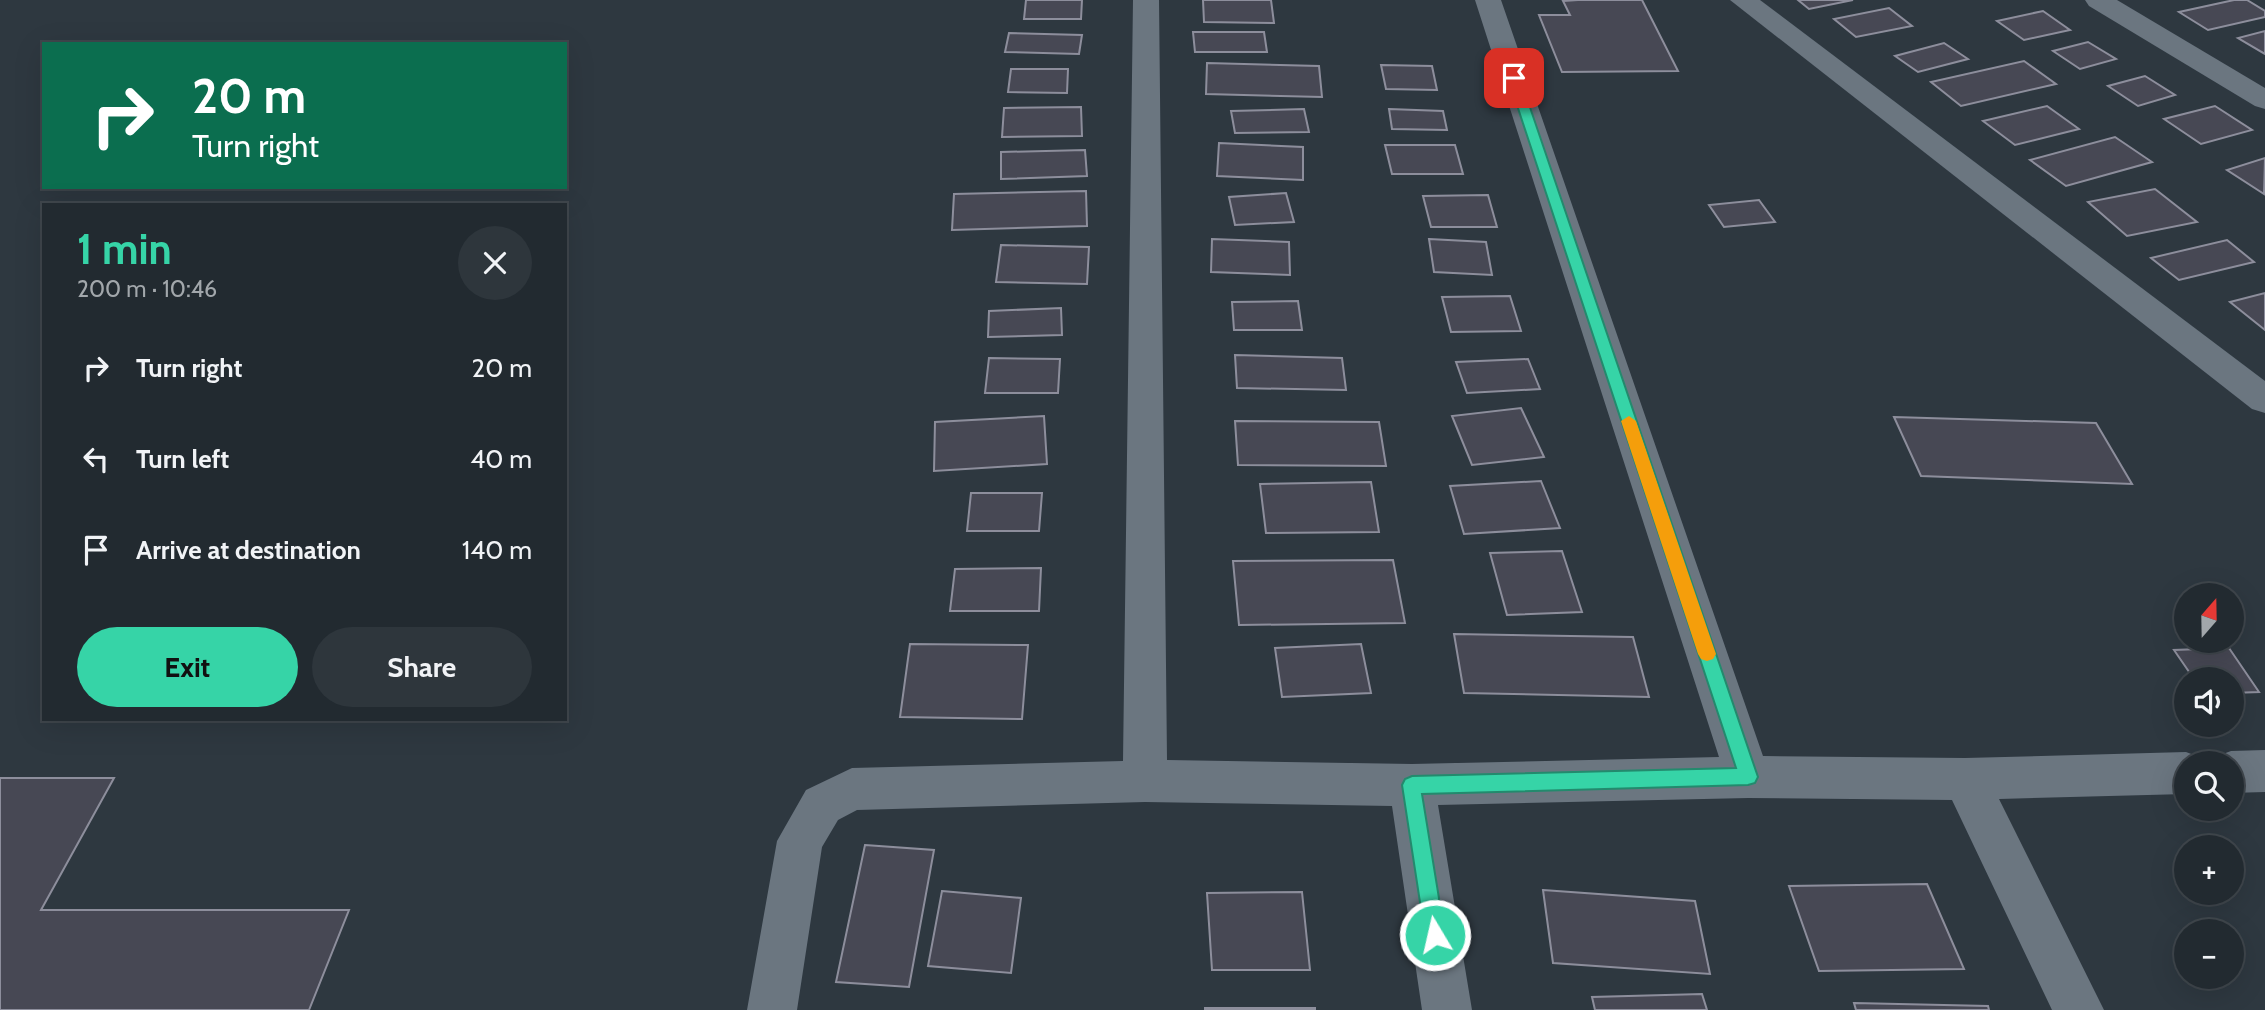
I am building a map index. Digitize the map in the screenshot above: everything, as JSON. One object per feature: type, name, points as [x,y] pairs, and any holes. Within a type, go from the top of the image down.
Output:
[{"type":"street","points":[[1145,780],[1146,0]]},
{"type":"street","points":[[1488,0],[1748,777]]},
{"type":"street","points":[[1743,0],[2265,400]]},
{"type":"street","points":[[2098,0],[2265,100]]},
{"type":"street","points":[[2244,772],[2265,771]]},
{"type":"street","points":[[772,1010],[800,841],[822,805],[852,789],[1145,780],[1412,785],[1748,777],[1965,779],[2174,773]]},
{"type":"street","points":[[1965,779],[2079,1010]]},
{"type":"street","points":[[1412,785],[1447,1010]]},
{"type":"building","points":[[1026,0],[1082,0],[1081,19],[1024,19]]},
{"type":"building","points":[[1203,0],[1271,0],[1274,23],[1204,22]]},
{"type":"building","points":[[1642,0],[1678,71],[1562,72],[1539,15],[1570,15],[1563,1]]},
{"type":"building","points":[[1798,0],[1853,0],[1809,9]]},
{"type":"building","points":[[2234,0],[2247,0],[2265,11],[2265,17],[2208,30],[2179,12]]},
{"type":"building","points":[[1889,8],[1912,26],[1856,37],[1834,19]]},
{"type":"building","points":[[2043,11],[2070,30],[2024,40],[1997,21]]},
{"type":"building","points":[[2265,31],[2265,54],[2238,38]]},
{"type":"building","points":[[1193,32],[1264,32],[1267,52],[1195,52]]},
{"type":"building","points":[[1009,33],[1082,35],[1079,54],[1005,52]]},
{"type":"building","points":[[2088,42],[2116,59],[2080,69],[2053,51]]},
{"type":"building","points":[[1944,43],[1968,59],[1918,72],[1895,56]]},
{"type":"building","points":[[2024,61],[2056,84],[1961,106],[1931,82]]},
{"type":"building","points":[[1207,63],[1319,66],[1322,97],[1206,94]]},
{"type":"building","points":[[1381,65],[1432,66],[1437,90],[1386,89]]},
{"type":"building","points":[[1011,69],[1068,69],[1067,93],[1008,92]]},
{"type":"building","points":[[2145,76],[2175,95],[2138,106],[2108,86]]},
{"type":"building","points":[[2047,106],[2079,129],[2015,145],[1983,121]]},
{"type":"building","points":[[2215,106],[2252,130],[2201,144],[2164,119]]},
{"type":"building","points":[[1081,107],[1082,136],[1002,137],[1004,108]]},
{"type":"building","points":[[1304,109],[1309,132],[1235,133],[1231,111]]},
{"type":"building","points":[[1389,109],[1443,111],[1447,130],[1392,129]]},
{"type":"building","points":[[2115,137],[2152,162],[2066,186],[2030,160]]},
{"type":"building","points":[[1219,143],[1303,147],[1303,180],[1217,176]]},
{"type":"building","points":[[1385,145],[1455,145],[1463,174],[1392,174]]},
{"type":"building","points":[[1085,150],[1087,176],[1001,179],[1001,152]]},
{"type":"building","points":[[2265,158],[2264,194],[2227,170]]},
{"type":"building","points":[[2155,189],[2197,222],[2127,236],[2088,202]]},
{"type":"building","points":[[1086,191],[1087,226],[952,230],[954,194]]},
{"type":"building","points":[[1286,193],[1294,222],[1235,225],[1229,197]]},
{"type":"building","points":[[1488,195],[1497,227],[1431,227],[1423,196]]},
{"type":"building","points":[[1759,200],[1775,222],[1724,227],[1709,205]]},
{"type":"building","points":[[1212,239],[1289,242],[1290,275],[1211,272]]},
{"type":"building","points":[[1429,239],[1486,242],[1492,275],[1434,272]]},
{"type":"building","points":[[2227,240],[2254,262],[2179,280],[2151,258]]},
{"type":"building","points":[[1001,245],[1089,247],[1087,284],[996,282]]},
{"type":"building","points":[[2265,293],[2265,330],[2230,302]]},
{"type":"building","points":[[1510,296],[1521,331],[1451,332],[1442,297]]},
{"type":"building","points":[[1298,301],[1302,330],[1234,330],[1232,302]]},
{"type":"building","points":[[1061,308],[1062,335],[988,337],[989,311]]},
{"type":"building","points":[[1235,355],[1342,358],[1346,390],[1237,388]]},
{"type":"building","points":[[989,358],[1060,359],[1058,393],[985,393]]},
{"type":"building","points":[[1528,359],[1540,389],[1467,393],[1456,362]]},
{"type":"building","points":[[1521,408],[1544,457],[1472,465],[1452,416]]},
{"type":"building","points":[[1044,416],[1047,464],[934,471],[935,422]]},
{"type":"building","points":[[1894,417],[2096,423],[2132,484],[1921,476]]},
{"type":"building","points":[[1235,421],[1379,422],[1386,466],[1238,465]]},
{"type":"building","points":[[1541,481],[1560,528],[1464,534],[1450,486]]},
{"type":"building","points":[[1371,482],[1379,532],[1266,533],[1260,484]]},
{"type":"building","points":[[971,493],[1042,493],[1039,531],[967,531]]},
{"type":"building","points":[[1562,551],[1582,612],[1507,615],[1490,553]]},
{"type":"building","points":[[1393,560],[1405,623],[1239,625],[1233,561]]},
{"type":"building","points":[[1041,568],[1039,611],[950,611],[955,569]]},
{"type":"building","points":[[1454,634],[1633,637],[1649,697],[1464,693]]},
{"type":"building","points":[[910,644],[1028,645],[1022,719],[900,717]]},
{"type":"building","points":[[1361,644],[1371,693],[1282,697],[1275,648]]},
{"type":"building","points":[[2176,653],[2232,653],[2242,667],[2186,667]]},
{"type":"building","points":[[2244,670],[2259,692],[2244,693]]},
{"type":"building","points":[[0,778],[114,778],[41,910],[349,910],[309,1010],[0,1010]]},
{"type":"building","points":[[865,845],[934,850],[909,987],[836,982]]},
{"type":"building","points":[[1927,884],[1964,969],[1819,971],[1789,886]]},
{"type":"building","points":[[1543,890],[1695,901],[1710,974],[1553,963]]},
{"type":"building","points":[[942,891],[1021,898],[1011,973],[928,966]]},
{"type":"building","points":[[1302,892],[1310,970],[1212,970],[1207,893]]},
{"type":"building","points":[[1702,994],[1707,1010],[1595,1010],[1592,997]]},
{"type":"building","points":[[1854,1003],[1988,1006],[1989,1010],[1856,1010]]},
{"type":"building","points":[[1315,1008],[1315,1010],[1205,1010]]},
{"type":"slow traffic","points":[[1629,421],[1707,654]]},
{"type":"route","points":[[1435,935],[1412,785],[1748,777],[1514,78]]}]
